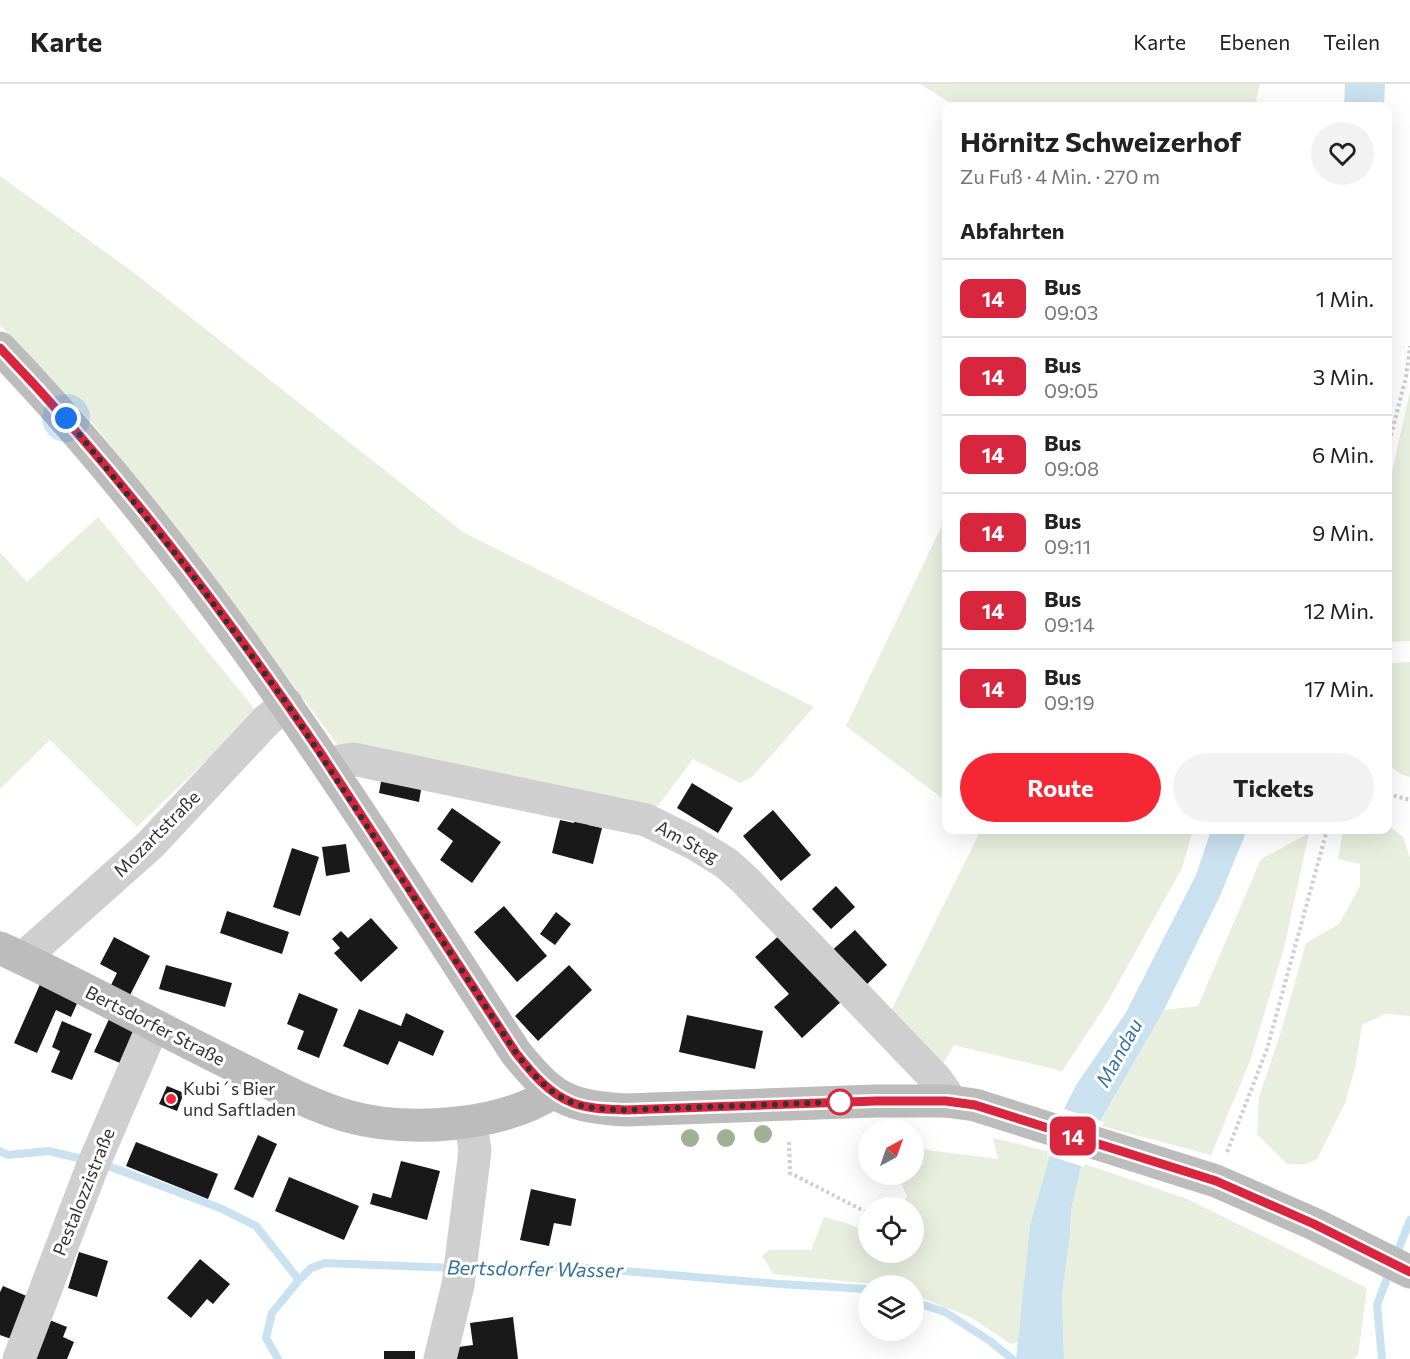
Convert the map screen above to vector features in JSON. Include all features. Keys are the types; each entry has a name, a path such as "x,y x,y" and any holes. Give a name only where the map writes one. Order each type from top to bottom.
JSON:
{"main road":[{"path":"0,348 58,410 190,572 287,704 516,1053 534,1075 554,1092 572,1103 592,1108 625,1110 865,1102 946,1101 975,1105 1205,1178 1314,1224 1397,1265"},
{"name":"Bertsdorfer Straße","path":"11,953 313,1104 347,1116 381,1122 424,1125 471,1122 538,1103 554,1092"}],"street":[{"name":"Mozartstraße","path":"11,953 150,845 267,720 287,704"},
{"name":"Am Steg","path":"330,768 340,761 353,759 634,817 646,820 695,844 726,863 745,879 935,1078 946,1093 946,1101"},
{"name":"Pestalozzistraße","path":"19,1359 91,1170 153,1026"},
{"path":"440,1359 460,1270 475,1151 471,1122"}],"path":[{"path":"1392,431 1406,376 1410,346"},
{"path":"1392,795 1410,800"},
{"path":"1205,1178 1267,1049 1325,834"},
{"path":"789,1142 790,1173 858,1208"}],"green space":[{"path":"920,84 1260,84 1256,100 1258,102 949,102"},
{"path":"0,176 133,272 463,532 814,707 752,777 740,783 693,759 651,815 343,752 208,570 95,426 0,325"},
{"path":"1410,391 1410,641 1392,642 1392,472"},
{"path":"98,517 257,712 137,827 50,740 0,789 0,552 27,582"},
{"path":"942,525 942,798 846,726"},
{"path":"1410,662 1410,777 1392,768 1392,663"},
{"path":"1392,828 1403,837 1410,858 1410,1016 1385,1014 1362,1025 1355,1068 1345,1103 1317,1159 1306,1164 1287,1164 1257,1134 1259,1097 1279,1038 1306,943 1339,924 1360,886 1360,864 1338,859 1342,834 1392,834"},
{"path":"979,834 1192,834 1182,868 1107,1003 1062,1071 954,1045 938,1072 887,1019"},
{"path":"1309,834 1284,948 1250,1061 1211,1155 1098,1125 1164,1010 1198,1006 1261,859"},
{"path":"993,1138 1051,1152 1030,1225 1018,1342 1011,1344 970,1317 924,1299 924,1275 858,1275 858,1283 773,1274 762,1256 769,1250 811,1250 824,1217 858,1228 858,1263 924,1263 924,1197 907,1197 902,1185 924,1185 924,1149 998,1159"},
{"path":"1082,1163 1187,1199 1367,1288 1358,1356 1353,1359 1064,1359 1062,1295 1071,1210"}],"water":[{"path":"1345,84 1385,84 1384,102 1344,102"},
{"name":"Mandau","path":"1210,834 1245,834 1220,896 1164,1010 1098,1125 1082,1163 1071,1210 1062,1295 1064,1359 1016,1359 1030,1225 1062,1113 1076,1085 1125,1014 1196,875"}],"pier":[{"path":"1061,1108 1104,1122 1084,1167 1047,1155"}],"building":[{"path":"382,776 422,784 419,802 379,793"},
{"path":"692,783 733,808 718,833 677,808"},
{"path":"452,808 501,842 472,883 440,860 453,841 437,829"},
{"path":"773,810 811,855 781,881 743,836"},
{"path":"576,813 590,817 588,825 602,828 593,864 552,853 560,820 574,823"},
{"path":"346,844 350,872 326,876 322,847"},
{"path":"292,848 319,857 300,916 273,907"},
{"path":"836,886 855,907 831,929 812,909"},
{"path":"504,906 547,956 517,982 474,932"},
{"path":"227,911 289,932 282,954 220,933"},
{"path":"556,912 571,924 555,945 540,934"},
{"path":"371,918 398,948 361,982 334,953 340,948 332,939 341,931 348,938"},
{"path":"855,930 887,965 862,989 829,953"},
{"path":"782,933 843,1000 802,1038 774,1007 789,994 755,957"},
{"path":"114,937 150,956 127,1001 108,991 117,973 100,964"},
{"path":"166,965 232,983 225,1007 159,989"},
{"path":"569,965 592,990 538,1041 515,1016"},
{"path":"41,982 79,999 71,1017 56,1010 37,1053 14,1043"},
{"path":"299,993 338,1009 319,1058 297,1049 304,1031 287,1024"},
{"path":"359,1009 401,1026 406,1013 444,1031 433,1056 399,1041 388,1065 343,1046"},
{"path":"687,1015 763,1031 755,1069 679,1052"},
{"path":"109,1019 135,1030 120,1063 94,1052"},
{"path":"62,1021 92,1034 72,1080 51,1072 60,1051 52,1047"},
{"path":"167,1086 184,1093 177,1111 159,1104"},
{"path":"258,1135 277,1144 253,1198 234,1189"},
{"path":"136,1142 218,1174 208,1199 126,1166"},
{"path":"401,1161 440,1171 427,1220 370,1204 373,1193 391,1198"},
{"path":"289,1177 359,1206 344,1240 275,1211"},
{"path":"531,1189 576,1199 571,1226 554,1223 549,1246 520,1240"},
{"path":"79,1252 108,1261 97,1297 68,1288"},
{"path":"200,1259 230,1284 213,1304 207,1299 191,1318 167,1298"},
{"path":"3,1286 29,1297 11,1339 0,1335 0,1292"},
{"path":"513,1317 518,1359 452,1359 451,1348 473,1345 470,1323"},
{"path":"47,1319 67,1327 63,1337 74,1342 67,1359 32,1359"},
{"path":"384,1351 415,1351 415,1359 384,1359"}],"waterway":[{"path":"0,1151 8,1155 49,1151 82,1159"},
{"path":"103,1164 220,1208 256,1226 299,1280"},
{"path":"1395,1258 1410,1220"},
{"name":"Bertsdorfer Wasser","path":"278,1359 266,1338 272,1313 311,1268 325,1263 455,1268"},
{"name":"Bertsdorfer Wasser","path":"467,1268 525,1271 564,1266 858,1288"},
{"path":"1382,1359 1377,1305 1390,1270"},
{"name":"Bertsdorfer Wasser","path":"924,1305 945,1312 990,1341 1012,1359"}],"bus line":[{"name":"14","path":"0,348 81,436 190,572 320,752 516,1053 534,1075 554,1092 572,1103 592,1108 625,1110 876,1101 946,1101 975,1105 1216,1181 1314,1224 1410,1272"}],"place":[{"name":"Kubi´s Bier und Saftladen","path":"171,1099"}],"route":[{"path":"66,418 190,572 287,704 516,1053 534,1075 554,1092 572,1103 592,1108 625,1110 840,1102"}]}
